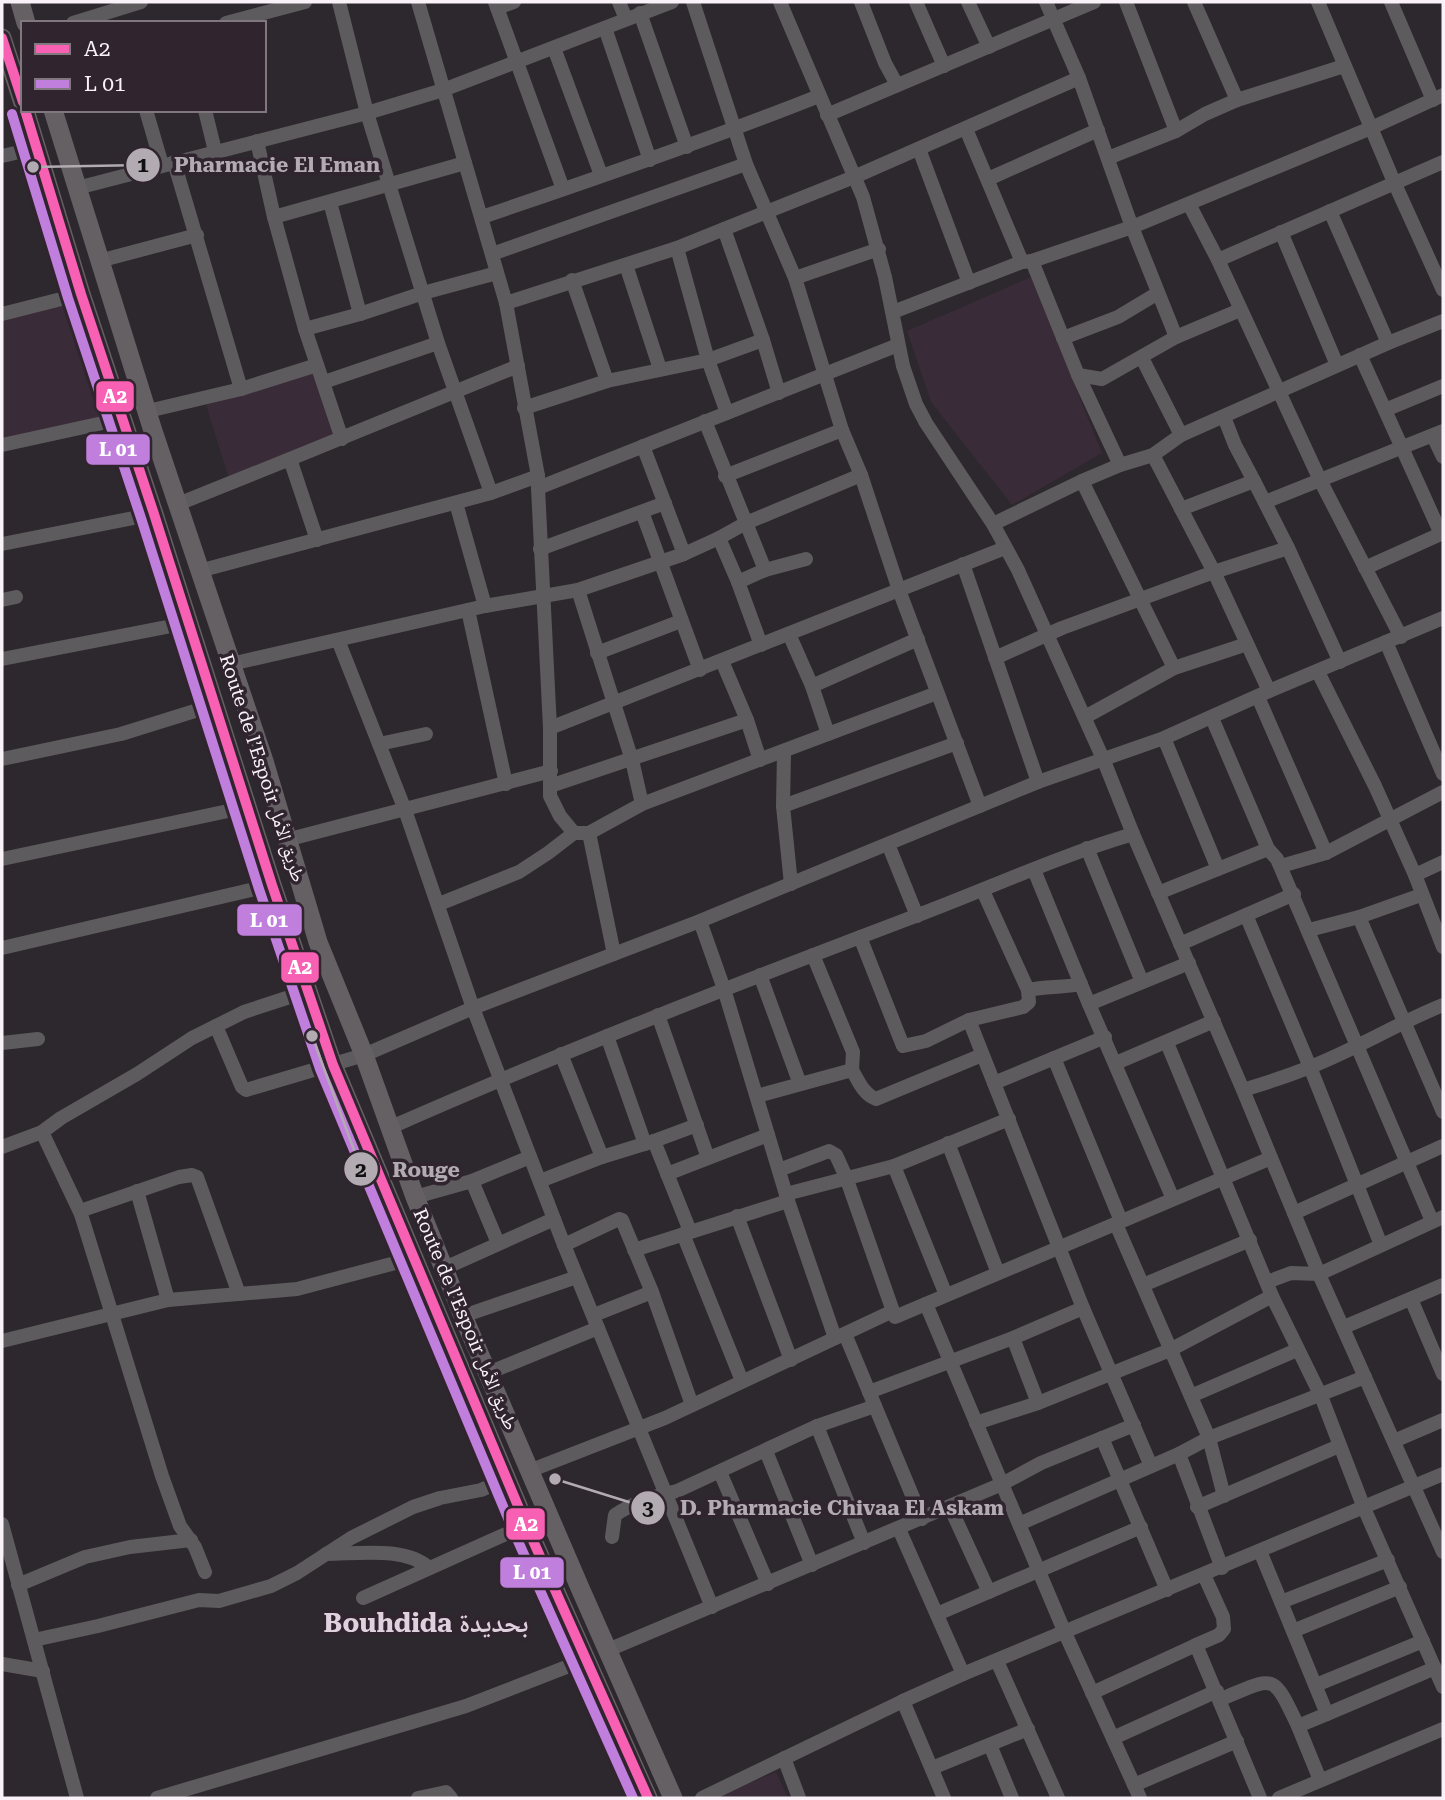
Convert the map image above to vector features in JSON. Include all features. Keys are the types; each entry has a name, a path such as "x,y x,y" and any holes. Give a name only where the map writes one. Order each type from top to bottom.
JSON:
{"highway":[{"path":"20,2 25,21"},
{"path":"2,38 21,97"},
{"name":"Route de l’Espoir طريق الأمل","path":"26,112 121,419 333,1065 526,1525 648,1798"},
{"name":"Route de l’Espoir طريق الأمل","path":"54,112 199,571 264,761 318,942 463,1316 673,1798"}],"street":[{"path":"88,21 119,17 141,2"},
{"path":"234,21 305,2"},
{"path":"339,2 368,113 438,343 491,493"},
{"path":"418,2 506,303 518,366 538,482 550,729 550,796 560,816 574,832"},
{"path":"514,2 496,5 563,189"},
{"path":"619,2 626,19"},
{"path":"78,188 368,113 443,90 672,2"},
{"path":"693,2 734,130 795,278 842,430 861,475 899,590 980,806"},
{"path":"780,2 863,197 879,249 898,345 912,395 926,424 993,524 1018,570 1104,761 1319,1274 1443,1552"},
{"path":"861,2 897,85"},
{"path":"916,2 944,66"},
{"path":"968,2 989,47"},
{"path":"1046,2 1079,78 1132,227 1176,337"},
{"path":"827,115 1094,2"},
{"path":"1126,2 1176,131"},
{"path":"1318,2 1443,290"},
{"path":"893,312 1027,261 1132,227 1371,128 1438,97 1391,2"},
{"path":"1196,3 1237,100"},
{"path":"640,13 688,146"},
{"path":"605,28 650,160"},
{"path":"554,48 601,175"},
{"path":"1108,158 1176,131 1237,100 1344,66"},
{"path":"506,303 677,248 854,177 1079,78"},
{"path":"482,217 734,130 819,96"},
{"path":"147,112 197,235 241,389"},
{"path":"205,112 215,151"},
{"path":"966,129 1120,465"},
{"path":"988,179 1097,130"},
{"path":"257,141 274,217 305,329 342,439"},
{"path":"2,156 37,148"},
{"path":"919,149 969,283"},
{"path":"1218,260 1443,162"},
{"path":"274,217 465,163"},
{"path":"492,254 747,164"},
{"path":"330,202 360,314"},
{"path":"1189,204 1218,260 1320,480 1401,637"},
{"path":"1330,211 1388,343"},
{"path":"724,229 779,393"},
{"path":"1281,232 1337,365"},
{"path":"99,261 197,235"},
{"path":"677,248 708,360 727,413"},
{"path":"795,278 879,249"},
{"path":"626,265 660,369"},
{"path":"305,329 497,273"},
{"path":"572,280 607,381"},
{"path":"1063,338 1118,317 1158,293"},
{"path":"2,314 81,294"},
{"path":"1078,375 1102,379 1176,337 1240,310"},
{"path":"993,524 1082,481 1153,455 1181,435 1443,321"},
{"path":"524,408 607,381 708,360 763,340"},
{"path":"324,383 438,343"},
{"path":"199,571 538,482 643,446 898,345"},
{"path":"1360,355 1442,534 1365,568"},
{"path":"1142,358 1181,435"},
{"path":"148,411 241,389 317,365"},
{"path":"178,504 518,366"},
{"path":"1385,411 1443,386"},
{"path":"1224,417 1340,662"},
{"path":"2,445 121,419"},
{"path":"705,421 765,570"},
{"path":"725,476 842,430"},
{"path":"1265,502 1438,433 1443,457"},
{"path":"643,446 684,554"},
{"path":"1153,455 1214,572 1247,644 1263,694 1326,853"},
{"path":"290,459 317,540"},
{"path":"231,664 485,606 578,590 684,554 746,523 861,475"},
{"path":"1082,481 1174,668"},
{"path":"1181,509 1254,481"},
{"path":"456,503 485,606"},
{"path":"540,549 665,503"},
{"path":"642,513 700,670"},
{"path":"2,544 154,514"},
{"path":"719,538 761,645"},
{"path":"550,729 1005,548"},
{"path":"995,658 1062,628 1288,548"},
{"path":"738,582 765,570 806,559"},
{"path":"963,565 1038,782"},
{"path":"578,590 632,760 642,804"},
{"path":"468,610 506,784"},
{"path":"216,1026 242,1087 246,1090 364,1055 473,1008 791,884 1038,782 1164,738 1443,618"},
{"path":"597,653 681,621"},
{"path":"2,659 187,623"},
{"path":"789,634 812,686 828,734"},
{"path":"812,686 918,639"},
{"path":"338,640 405,810 473,1008 564,1245 712,1607"},
{"path":"1386,642 1443,774"},
{"path":"1085,717 1174,668 1247,644"},
{"path":"722,661 747,720 760,760"},
{"path":"1318,671 1415,875 1443,947"},
{"path":"439,904 519,872 574,832 589,833 642,804 784,753 937,693"},
{"path":"2,759 121,734 214,705"},
{"path":"976,1423 1038,1403 1170,1350 1291,1273 1319,1274 1438,1219 1409,1163 1294,894 1281,866 1268,849 1212,718"},
{"path":"550,786 747,720"},
{"path":"379,744 426,734"},
{"path":"1164,738 1218,869"},
{"path":"783,806 957,743"},
{"path":"784,753 783,806 791,884"},
{"path":"286,840 551,771"},
{"path":"1281,866 1326,853 1443,792"},
{"path":"2,859 247,807"},
{"path":"589,833 614,954"},
{"path":"389,1128 500,1079 658,1015 983,891 1087,848 1133,834"},
{"path":"888,844 917,916"},
{"path":"1087,848 1142,982"},
{"path":"1158,893 1268,849"},
{"path":"1415,875 1443,862"},
{"path":"1034,870 1173,1199"},
{"path":"2,948 272,885"},
{"path":"860,937 903,1045 926,1041 969,1020 1023,1007 1029,1002 1028,990 983,891"},
{"path":"1180,944 1294,894"},
{"path":"1309,930 1359,917 1421,895"},
{"path":"1246,915 1381,1245"},
{"path":"1359,917 1443,1112"},
{"path":"700,920 724,989 787,1198 840,1336 869,1392 922,1519"},
{"path":"813,955 853,1052 852,1070 870,1097 876,1099 982,1055"},
{"path":"1090,1004 1189,963"},
{"path":"760,975 800,1084"},
{"path":"1028,990 1082,984"},
{"path":"2,1147 42,1132 192,1038 244,1012 309,991"},
{"path":"1243,1090 1310,1067 1405,1020 1443,1005"},
{"path":"658,1015 708,1158"},
{"path":"969,1020 1083,1308 1151,1466"},
{"path":"1116,1063 1214,1021"},
{"path":"607,1036 650,1142 667,1174 742,1381"},
{"path":"994,1083 1105,1037"},
{"path":"2,1043 38,1039"},
{"path":"1167,1043 1225,1177 1269,1289 1321,1396 1364,1508 1443,1687"},
{"path":"561,1054 602,1157"},
{"path":"1054,1058 1143,1285 1209,1438 1224,1496"},
{"path":"757,1096 852,1070"},
{"path":"634,1250 846,1177 894,1166 1009,1119"},
{"path":"540,1181 697,1125"},
{"path":"42,1132 80,1212 162,1476 180,1525 191,1540 205,1572"},
{"path":"667,1174 768,1135"},
{"path":"948,1143 999,1273"},
{"path":"1294,1213 1443,1146"},
{"path":"779,1170 832,1151 836,1155 895,1317 1271,1158"},
{"path":"415,1197 472,1181 530,1157"},
{"path":"894,1166 946,1295"},
{"path":"80,1212 184,1176 197,1177 239,1294"},
{"path":"472,1181 498,1243"},
{"path":"137,1191 168,1300"},
{"path":"737,1216 791,1360"},
{"path":"445,1268 554,1219"},
{"path":"564,1245 618,1219 624,1222 692,1405"},
{"path":"1143,1285 1250,1240"},
{"path":"2,1341 168,1300 297,1289 414,1258"},
{"path":"463,1316 578,1277"},
{"path":"1344,1327 1443,1285"},
{"path":"488,1373 652,1292"},
{"path":"1411,1299 1443,1374"},
{"path":"926,1304 1065,1633 1137,1792 1237,1741"},
{"path":"869,1392 1013,1338 1083,1308"},
{"path":"529,1471 638,1429 893,1311"},
{"path":"1013,1338 1038,1403"},
{"path":"1191,1396 1297,1350"},
{"path":"1019,1524 1209,1438 1365,1377"},
{"path":"612,1537 615,1515 627,1507 666,1492 677,1491 817,1426 875,1406"},
{"path":"1394,1441 1443,1420"},
{"path":"608,1650 899,1529 1003,1484 1041,1463 1134,1425"},
{"path":"817,1426 864,1543"},
{"path":"1102,1438 1167,1590"},
{"path":"1197,1507 1339,1446"},
{"path":"766,1451 812,1565"},
{"path":"1178,1454 1222,1567"},
{"path":"720,1472 768,1584"},
{"path":"702,1798 963,1674 1443,1474"},
{"path":"34,1640 199,1600 219,1601 271,1586 297,1573 351,1538 413,1507 440,1498 481,1490 507,1479"},
{"path":"950,1507 989,1592"},
{"path":"2,1524 77,1798"},
{"path":"363,1598 526,1525"},
{"path":"937,1614 1141,1527"},
{"path":"899,1529 963,1674"},
{"path":"18,1586 85,1557 156,1543 191,1540"},
{"path":"1260,1551 1328,1714"},
{"path":"325,1554 406,1554 421,1560 429,1568"},
{"path":"1281,1602 1388,1560"},
{"path":"1092,1693 1219,1636 1224,1629 1223,1618 1204,1575"},
{"path":"1293,1631 1400,1587"},
{"path":"1316,1685 1423,1641"},
{"path":"1196,1645 1260,1798"},
{"path":"157,1798 181,1795 466,1706 587,1659"},
{"path":"997,1661 1058,1798"},
{"path":"2,1664 43,1671"},
{"path":"1298,1726 1435,1668"},
{"path":"1113,1738 1219,1695 1262,1682 1270,1683 1281,1689 1320,1780"},
{"path":"903,1701 932,1768 939,1797"},
{"path":"932,1768 1028,1729"},
{"path":"1279,1798 1301,1794 1320,1780 1443,1729"},
{"path":"990,1745 1012,1798"},
{"path":"784,1758 799,1798"},
{"path":"418,1798 446,1792 451,1798"}],"shaded area":[{"path":"1031,277 1102,453 1012,505 931,402 907,331"},
{"path":"89,297 123,415 2,439 2,319"},
{"path":"314,372 336,437 228,476 206,405"},
{"path":"776,1772 788,1798 714,1798"}],"transit line":[{"name":"A2","path":"2,38 21,96"},
{"name":"A2","path":"26,112 81,294 333,1065 526,1525 648,1798"},
{"path":"12,114 68,298 320,1069 513,1530 633,1798"}],"place":[{"name":"Pharmacie El Eman","path":"33,167"},
{"name":"Rouge","path":"312,1036"},
{"name":"D. Pharmacie Chivaa El Askam","path":"555,1479"}],"district":[{"name":"Bouhdida بحديدة","path":"426,1623"}]}
